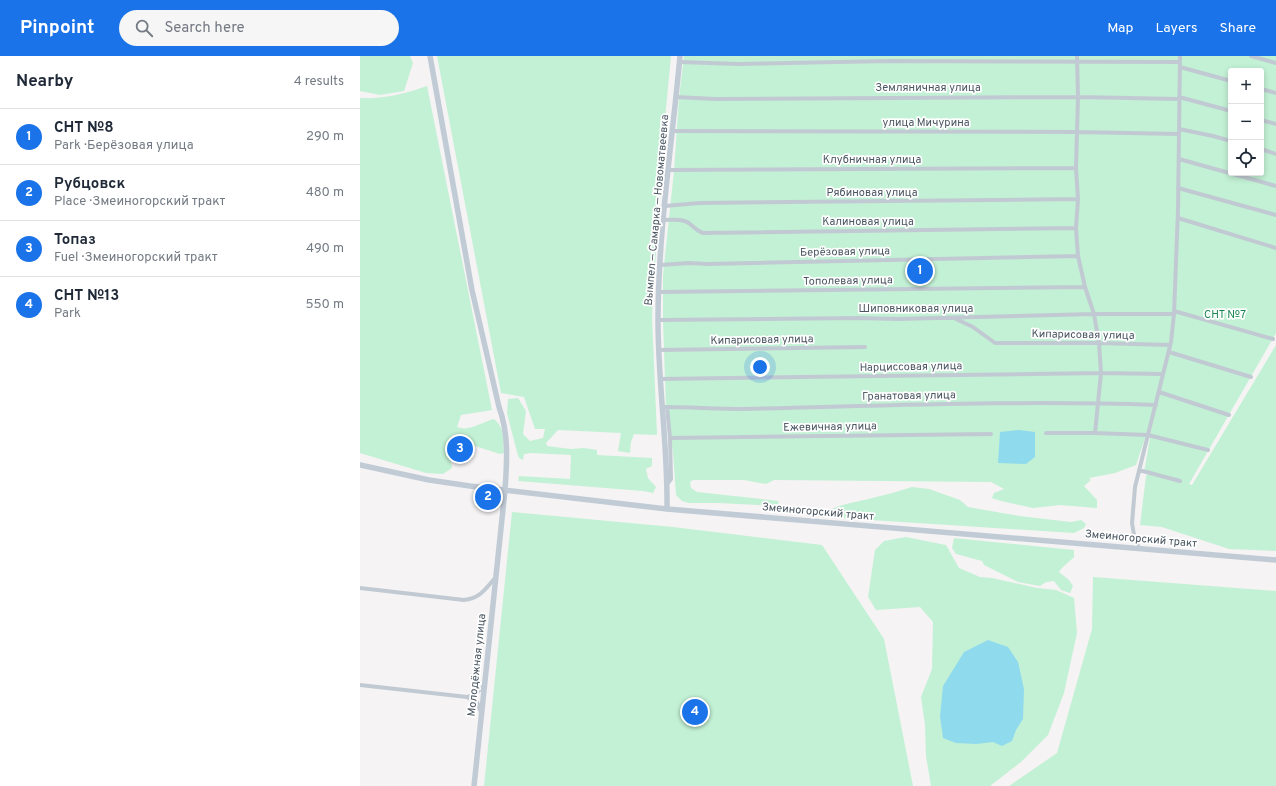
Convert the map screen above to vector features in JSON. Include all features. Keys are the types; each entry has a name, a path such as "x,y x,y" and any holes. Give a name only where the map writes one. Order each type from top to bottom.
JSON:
{"main road":[{"name":"Молодёжная улица","path":"430,56 472,290 508,449 474,786"},
{"name":"Вымпел — Самарка — Новоматвеевка","path":"668,509 664,407 660,379 658,320 660,265 668,170 680,59"},
{"name":"Змеиногорский тракт","path":"360,465 429,480 668,509 1276,560"}],"street":[{"path":"1077,56 1078,96 1076,168 1078,200 1076,228 1078,256 1084,287 1094,314 1099,343 1100,373 1095,433"},
{"path":"1139,549 1132,523 1135,487 1170,345 1174,312 1178,218 1180,56"},
{"path":"1251,56 1276,63"},
{"path":"680,59 739,64 889,61 1180,65 1228,80"},
{"path":"1264,90 1276,93"},
{"name":"Земляничная улица","path":"676,97 715,99 1078,96 1179,98 1228,110"},
{"path":"1264,121 1276,124"},
{"name":"улица Мичурина","path":"673,131 1179,132 1213,136 1228,140"},
{"path":"1264,150 1276,154"},
{"path":"1179,159 1276,186"},
{"name":"Клубничная улица","path":"668,170 1076,168"},
{"path":"1178,188 1276,215"},
{"name":"Рябиновая улица","path":"665,206 699,203 1078,200"},
{"path":"1178,218 1276,248"},
{"name":"Калиновая улица","path":"664,220 678,219 689,223 696,231 703,234 1076,228"},
{"name":"Берёзовая улица","path":"660,265 689,263 708,264 1078,256"},
{"name":"Тополевая улица","path":"659,292 1084,287"},
{"name":"Шиповниковая улица","path":"658,320 897,319 1174,312 1273,339"},
{"name":"Кипарисовая улица","path":"955,318 973,327 995,343 1170,345"},
{"name":"Кипарисовая улица","path":"659,350 865,347"},
{"path":"1168,352 1251,377"},
{"name":"Нарциссовая улица","path":"660,379 1100,373 1163,374"},
{"path":"1159,392 1229,415"},
{"name":"Гранатовая улица","path":"664,407 743,409 835,406 1098,403 1156,405"},
{"path":"664,407 670,438 672,479 668,483"},
{"path":"1046,433 1148,435 1208,450"},
{"name":"Ежевичная улица","path":"670,438 991,434"},
{"path":"1139,470 1180,481"},
{"path":"360,588 464,600 479,596 496,576"},
{"path":"360,686 467,697 477,702 482,714"},
{"path":"467,697 475,694 484,686"}],"green space":[{"path":"360,56 410,56 413,63 404,91 380,95 360,91"},
{"path":"437,56 671,56 663,139 652,316 657,435 634,434 631,442 630,453 618,451 621,433 558,430 546,443 547,446 597,450 597,455 652,458 652,466 646,469 648,478 656,487 653,493 518,481 519,476 570,479 571,455 531,453 524,454 523,460 519,458 507,413 508,399 518,398 526,411 523,434 530,441 543,438 545,429 535,429 524,397 501,393"},
{"name":"СНТ №7","path":"684,56 1276,56 1276,333 1189,484 1192,485 1276,345 1276,551 1229,549 1162,527 1140,525 1146,476 1148,474 1144,473 1155,408 1136,465 1115,473 1089,478 1091,480 1084,486 1097,500 1097,508 1060,505 1033,508 1001,501 992,498 994,493 1004,489 991,482 774,480 766,484 744,480 693,480 690,482 691,488 697,492 779,501 777,506 689,503 682,501 676,495 673,452 666,408 663,321 663,275 674,171 679,98"},
{"path":"427,86 492,410 461,415 457,427 471,427 494,419 498,422 502,430 504,453 500,454 453,439 449,448 452,468 443,474 426,473 360,453 360,98 378,98"},
{"path":"912,487 929,489 960,500 968,507 1019,516 1071,522 1081,520 1086,524 1084,528 1074,533 840,518 830,510 845,504 882,496"},
{"path":"512,512 673,527 822,545 884,639 913,786 484,786"},
{"path":"906,537 946,545 959,568 980,577 992,578 1037,588 1056,590 1074,598 1077,633 1064,693 1048,735 1021,762 990,786 931,786 926,756 925,725 921,697 932,669 933,622 920,607 876,610 868,597 875,550 884,541"},
{"path":"954,538 1074,550 1074,557 1059,572 1069,580 1073,586 1070,593 1061,590 1054,581 1046,582 1040,586 1018,582 984,565 982,561 956,554 952,548"},
{"path":"1093,577 1276,591 1276,786 1009,786 1057,753 1092,629"}],"water":[{"path":"1019,430 1035,432 1035,457 1026,464 998,463 1000,432"},
{"path":"988,640 1008,647 1018,662 1024,689 1023,719 1016,730 1012,741 1002,746 993,742 976,744 956,743 943,738 940,716 943,686 964,652"}],"place":[{"name":"СНТ №8","path":"920,271"},
{"name":"Топаз","path":"460,449"},
{"name":"Рубцовск","path":"488,497"},
{"name":"СНТ №13","path":"695,712"}]}
